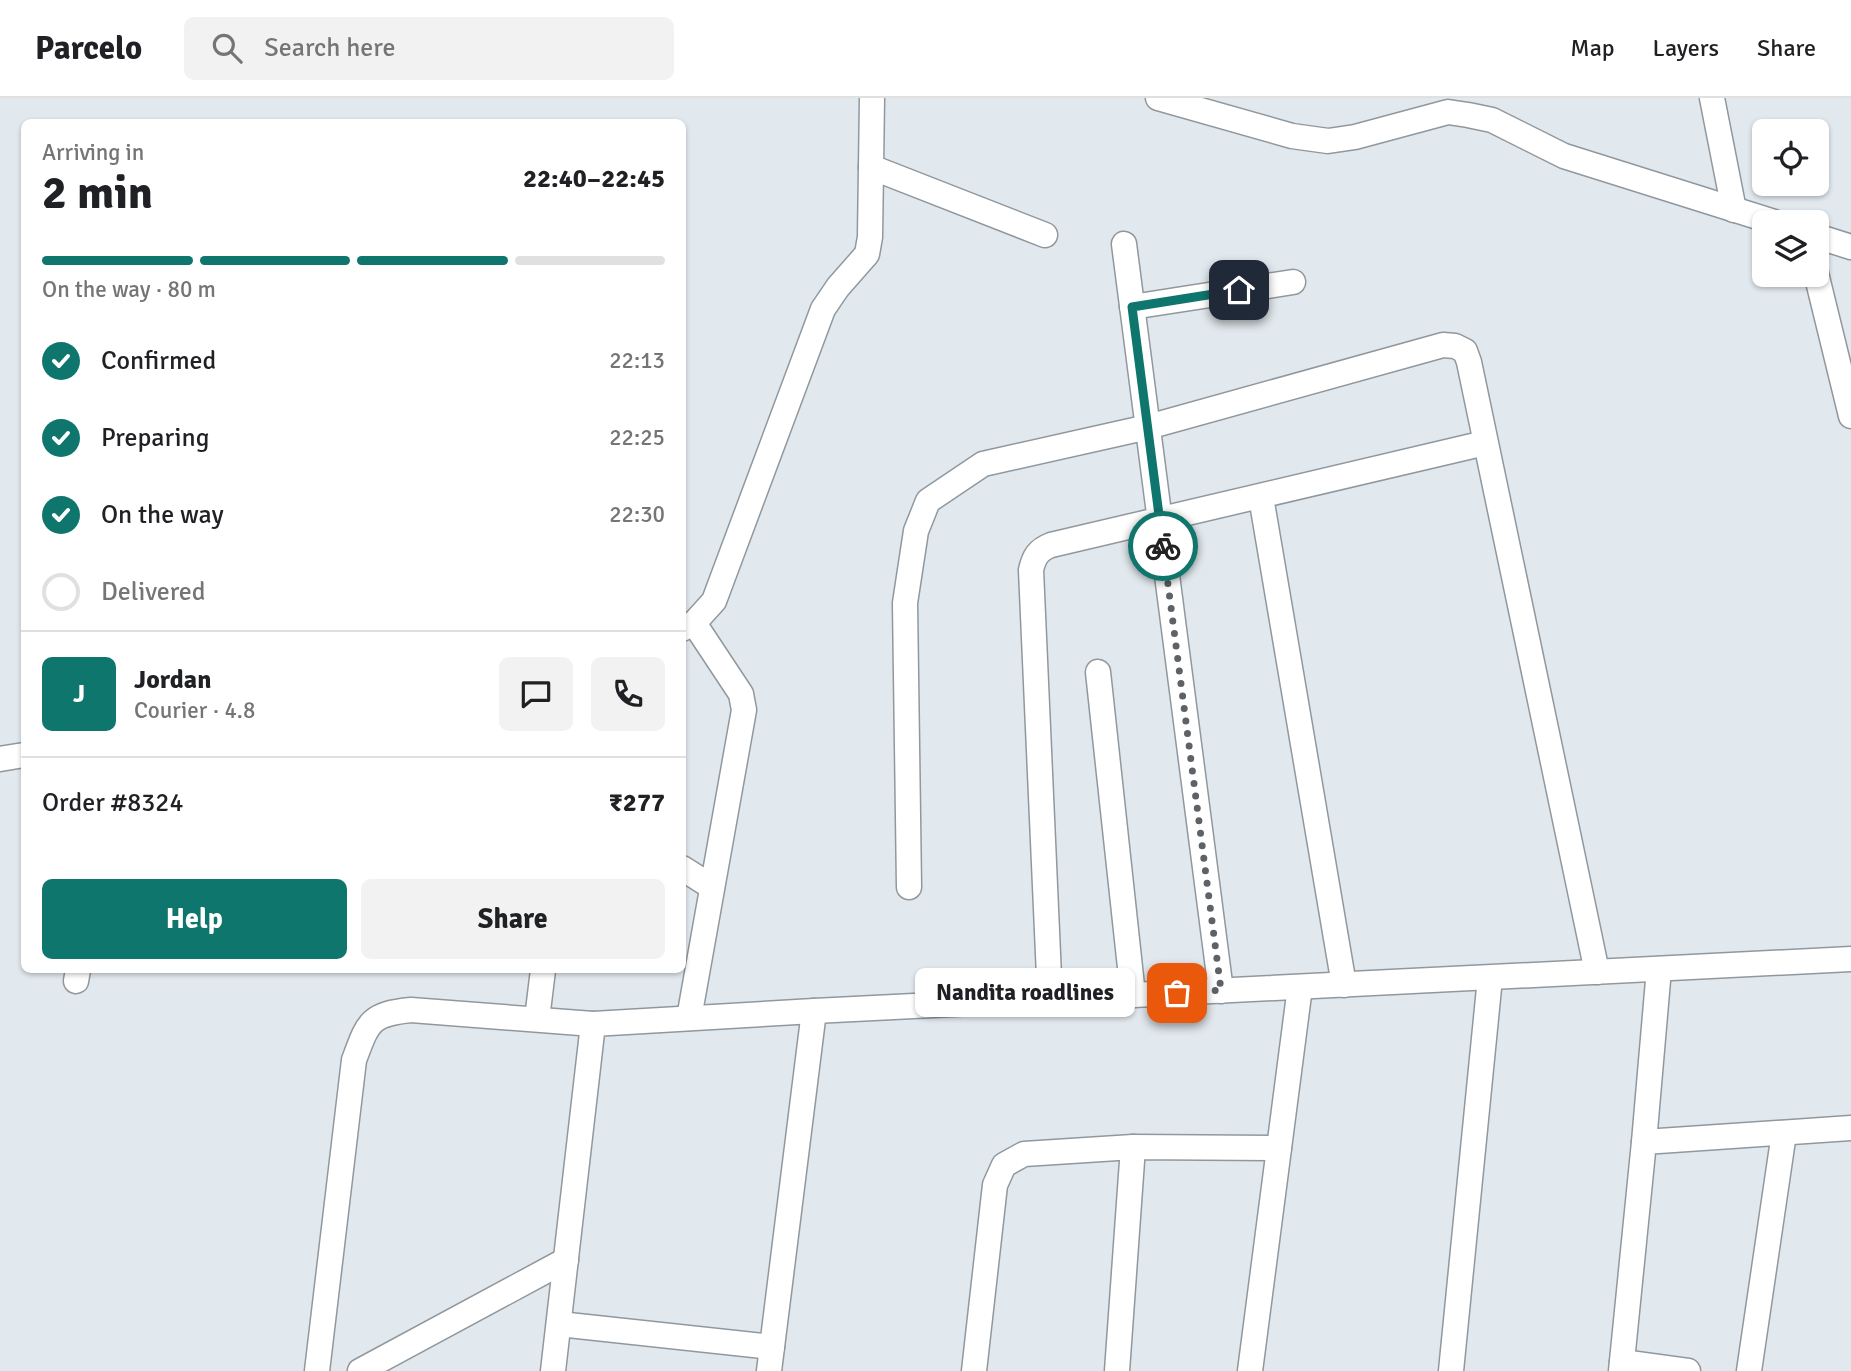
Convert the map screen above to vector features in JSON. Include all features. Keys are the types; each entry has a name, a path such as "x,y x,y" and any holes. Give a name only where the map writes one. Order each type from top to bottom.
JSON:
{"street":[{"path":"689,1018 744,710 740,694 688,626 714,601 823,309 867,254 870,237 872,98"},
{"path":"1158,98 1292,136 1328,141 1355,137 1448,112 1468,115 1492,120 1564,156 1752,215"},
{"path":"1712,98 1734,210"},
{"path":"872,167 1045,235"},
{"path":"1829,240 1851,247"},
{"path":"1124,244 1221,990"},
{"path":"1132,307 1293,282"},
{"path":"1819,287 1851,416"},
{"path":"909,887 905,603 916,531 928,501 984,464 1148,427 1443,345 1455,346 1465,351 1469,362 1597,972"},
{"path":"1051,999 1031,570 1034,558 1042,549 1051,545 1485,443"},
{"path":"1261,497 1343,985"},
{"path":"1098,672 1133,995"},
{"path":"0,759 21,756"},
{"path":"686,871 712,887"},
{"path":"317,1371 354,1060 366,1027 387,1012 411,1010 593,1024 1851,960"},
{"path":"1659,969 1622,1367 1688,1371"},
{"path":"537,1019 543,973"},
{"path":"1451,1371 1490,978"},
{"path":"1250,1371 1300,987"},
{"path":"559,1324 771,1359 814,1011"},
{"path":"554,1371 593,1024"},
{"path":"1644,1142 1851,1128"},
{"path":"1749,1371 1784,1133"},
{"path":"974,1371 995,1185 1004,1165 1024,1154 1133,1147 1279,1148"},
{"path":"1117,1371 1133,1147"},
{"path":"360,1371 566,1260"}],"way so far":[{"path":"1163,546 1221,990 1177,993"}],"place":[{"name":"Nandita roadlines","path":"1177,993"}],"route":[{"path":"1163,546 1132,307 1239,290"}]}
